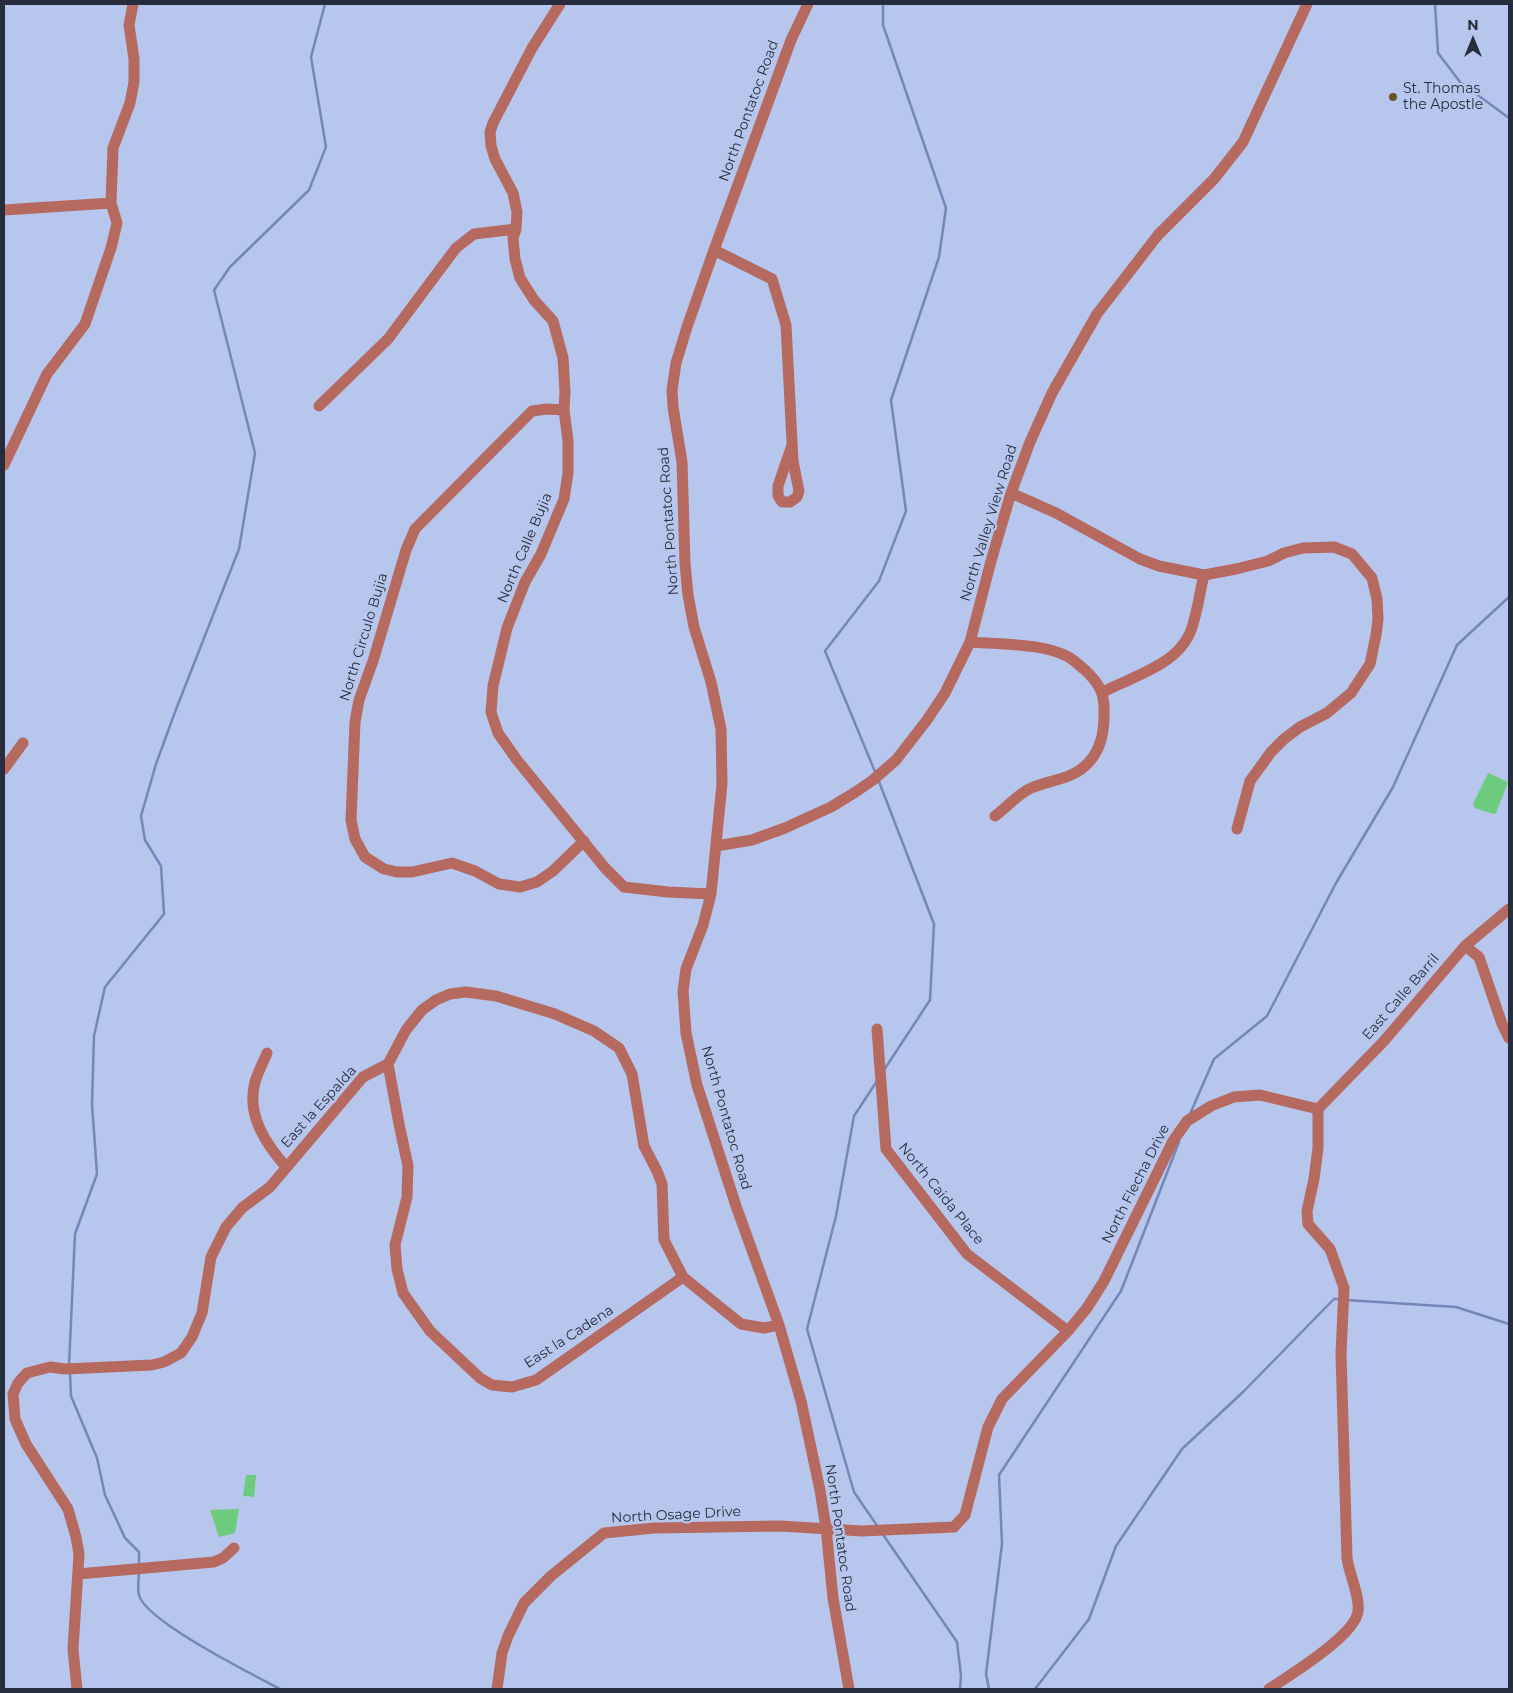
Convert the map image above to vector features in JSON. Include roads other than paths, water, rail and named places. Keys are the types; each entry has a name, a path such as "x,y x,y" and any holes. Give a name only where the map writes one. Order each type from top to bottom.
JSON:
{"street":[{"path":"4,465 47,374 85,324 111,248 117,222 111,203 113,148 130,103 134,82 134,59 129,25 133,4"},
{"name":"North Calle Bujia","path":"560,4 532,48 490,132 491,146 495,159 513,193 517,212 516,229 513,238 515,259 520,278 534,300 553,321 564,358 564,410 568,441 568,473 564,499 541,554 525,582 507,628 492,686 491,712 498,733 517,760 605,868 624,887 710,894"},
{"name":"North Pontatoc Road","path":"808,4 792,40 714,250 687,327 676,364 672,390 682,462 685,564 688,595 694,627 712,684 721,729 722,784 710,894 703,925 686,969 683,991 686,1033 698,1085 736,1206 779,1325 801,1401 820,1490 833,1598 849,1689"},
{"name":"North Valley View Road","path":"716,846 752,840 785,828 854,794 896,760 927,720 948,688 970,642 991,560 1011,493 1030,442 1052,393 1097,314 1158,235 1214,179 1243,142 1307,4"},
{"path":"4,210 111,203"},
{"path":"319,406 388,339 456,248 474,234 516,229"},
{"path":"714,250 772,279 786,325 792,444"},
{"name":"North Circulo Bujia","path":"564,410 547,409 532,411 415,529 406,550 373,661 359,700 354,731 351,820 355,839 365,857 384,869 397,872 412,872 452,863 475,871 499,884 520,887 537,882 553,871 584,841"},
{"path":"1011,493 1056,513 1140,560 1159,566 1204,575 1268,561 1284,553 1303,548 1334,548 1352,554 1372,578 1377,599 1378,620 1370,664 1350,693 1327,713 1300,727 1284,739 1272,752 1250,781 1237,829"},
{"path":"1103,692 1168,660 1184,645 1193,626 1204,575"},
{"path":"970,642 1023,645 1049,650 1072,659 1090,675 1103,692 1105,730 1090,762 1067,778 1030,789 995,816"},
{"path":"4,769 23,743"},
{"name":"East Calle Barril","path":"1318,1109 1384,1041 1465,946 1509,909"},
{"path":"1465,946 1479,957 1502,1024 1509,1038"},
{"path":"388,1064 406,1030 422,1010 436,1000 450,994 466,992 496,996 555,1014 594,1031 619,1048 632,1074 644,1146 662,1184 664,1240 683,1277 741,1324 764,1328 779,1325"},
{"name":"North Caida Place","path":"877,1029 886,1149 968,1254 1068,1331"},
{"path":"267,1053 254,1084 255,1116 270,1148 286,1167"},
{"name":"East la Espalda","path":"78,1574 79,1554 68,1510 26,1444 15,1419 12,1394 18,1383 27,1373 50,1367 65,1369 152,1366 164,1362 181,1352 197,1329 202,1313 211,1257 226,1227 242,1208 270,1187 362,1077 388,1064"},
{"name":"East la Cadena","path":"388,1064 398,1124 408,1166 407,1197 395,1245 397,1269 403,1293 430,1331 480,1378 492,1385 512,1387 536,1380 683,1277"},
{"name":"North Flecha Drive","path":"826,1528 862,1531 954,1527 965,1515 988,1427 1002,1399 1068,1331 1087,1308 1104,1281 1173,1141 1187,1121 1211,1106 1234,1097 1260,1095 1318,1109"},
{"path":"1269,1689 1302,1668 1329,1646 1354,1623 1358,1612 1357,1598 1348,1567 1346,1545 1341,1354 1344,1288 1330,1249 1308,1224 1307,1211 1318,1148 1318,1109"},
{"name":"North Osage Drive","path":"497,1689 502,1653 524,1603 551,1576 604,1533 662,1528 780,1526 826,1528"},
{"path":"77,1689 73,1650 78,1574 214,1562 223,1558 234,1548"}],"waterway":[{"path":"69,1365 75,1234 97,1174 92,1104 94,1036 105,987 164,914 161,866 145,840 141,816 156,764 175,712 239,549 255,453 214,290 230,267 309,190 326,147 311,57 325,4"},
{"path":"876,774 825,651 879,581 906,511 891,400 939,257 946,208 883,25 883,4"},
{"path":"1435,4 1438,53 1460,82 1509,118"},
{"path":"1190,1114 1214,1059 1267,1016 1336,883 1393,787 1457,645 1509,597"},
{"path":"878,779 934,924 930,1000 884,1070"},
{"path":"877,1081 854,1116 836,1216 807,1329 854,1492 878,1527"},
{"path":"989,1689 986,1674 1002,1544 999,1475 1121,1291 1179,1142"},
{"path":"1035,1689 1089,1619 1116,1546 1182,1449 1243,1392 1334,1299 1341,1299"},
{"path":"1346,1300 1456,1307 1509,1324"},
{"path":"70,1373 71,1396 97,1458 105,1495 125,1538 139,1552 139,1567"},
{"path":"882,1533 957,1642 961,1676 960,1689"},
{"path":"139,1572 139,1595 146,1606 160,1619 202,1646 280,1689"}],"place":[{"name":"St. Thomas the Apostle","path":"1393,97"}]}
